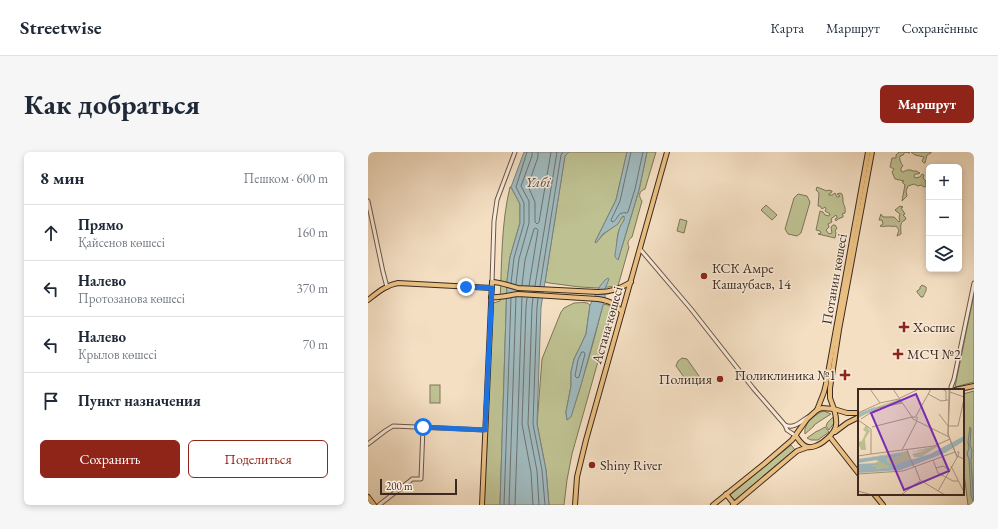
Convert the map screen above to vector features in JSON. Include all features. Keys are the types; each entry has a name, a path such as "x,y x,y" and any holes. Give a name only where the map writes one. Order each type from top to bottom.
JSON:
{"main road":[{"name":"Астана көшесі","path":"575,505 577,477 586,440 667,152"},
{"name":"Потанин көшесі","path":"817,410 826,384 868,152"},
{"name":"Потанин көшесі","path":"834,410 830,398 830,388 839,330 872,152"},
{"path":"482,505 492,282 500,282 510,287 606,292 618,289 631,282"},
{"path":"368,300 391,284 398,283 492,288"},
{"path":"491,297 518,294 598,298 615,304 622,312"},
{"path":"962,389 974,387"},
{"path":"964,391 974,387"},
{"path":"713,505 792,440 796,436 800,427 817,410 825,408 847,413 858,413"},
{"path":"834,410 837,421 834,432"},
{"path":"726,494 734,504 797,451 820,444 834,432 858,418"},
{"path":"796,436 800,442 808,447"},
{"path":"830,437 858,473"},
{"path":"875,495 882,505"},
{"path":"368,498 374,505"}],"street":[{"path":"492,282 494,221 497,200 514,152"},
{"path":"368,201 386,287"},
{"path":"640,249 684,300 787,430 796,436"},
{"path":"951,389 974,283"},
{"path":"784,426 792,426 810,416"},
{"path":"368,444 393,426 485,430"},
{"path":"378,505 412,478 421,479 423,427"}],"green space":[{"path":"569,152 627,152 616,200 595,242 617,224 622,217 625,216 617,237 618,260 639,190 647,152 656,152 645,189 641,191 640,194 642,201 632,237 628,242 629,247 618,286 598,288 545,282 565,155"},
{"path":"899,152 905,152 900,156 900,161 903,166 901,171 916,171 920,173 915,174 915,178 920,177 922,174 924,175 923,178 926,181 926,186 924,187 914,184 908,186 906,191 907,196 902,201 905,185 902,182 904,181 895,179 892,172 894,169 890,167 892,158 896,158 896,155"},
{"path":"911,152 931,153 927,155 924,163 922,161 924,157 915,155"},
{"path":"510,187 520,204 520,223 510,257 507,281 500,505 484,505 493,303 500,301 503,229"},
{"path":"817,187 827,191 832,191 829,195 835,193 838,197 840,196 837,194 842,194 845,213 842,214 843,217 836,221 836,215 831,219 832,222 828,224 829,227 826,230 829,234 832,233 831,227 835,225 837,228 835,231 835,238 818,234 821,233 820,231 816,230 820,211 825,215 829,216 830,214 825,211 825,207 822,209 818,206 819,193 816,190"},
{"path":"798,194 807,196 810,202 801,233 797,236 788,234 785,229 794,198"},
{"path":"766,205 777,215 772,220 761,210"},
{"path":"900,206 903,207 901,208 905,214 903,215 906,218 901,224 901,234 897,236 899,230 896,226 880,226 883,224 882,220 879,220 881,214 884,217 894,217 899,222 900,214 895,210"},
{"path":"680,219 687,221 684,233 677,231"},
{"path":"922,285 926,287 926,290 923,297 921,297 917,291"},
{"path":"974,294 974,382 955,387"},
{"path":"574,303 585,303 590,305 586,334 574,359 571,372 571,386 566,412 567,420 571,416 580,388 603,304 613,308 572,454 564,505 549,505 546,470 537,424 542,359 561,312 564,308"},
{"path":"682,358 687,359 699,376 698,380 692,385 689,384 676,366 678,361"},
{"path":"430,385 440,385 440,403 430,403"},
{"path":"974,391 974,505 968,505 964,474 964,394"},
{"path":"824,411 831,414 814,425 805,434 806,427 810,420 817,414"},
{"path":"833,417 834,423 829,430 826,426"},
{"path":"825,427 829,432 818,440 811,440 807,438 817,431"},
{"path":"791,445 795,450 735,500 730,495"}],"water":[{"name":"Үлбі","path":"524,152 569,152 565,156 541,307 537,424 546,470 549,505 500,505 507,281 510,257 520,223 520,204 511,187"},
{"path":"627,152 647,152 639,190 618,260 615,257 615,254 619,231 624,220 624,216 618,224 603,234 596,243 595,242 616,200"},
{"path":"608,278 609,279 605,289 605,298 581,385 571,417 567,420 566,412 574,359 586,334 590,305 600,286"},
{"path":"970,427 974,505 971,495 969,459 967,454 969,448 968,442"}],"place":[{"name":"КСК Амре Кашаубаев, 14","path":"704,276"},
{"name":"Хоспис","path":"904,327"},
{"name":"МСЧ №2","path":"898,354"},
{"name":"Поликлиника №1","path":"845,375"},
{"name":"Полиция","path":"720,379"},
{"name":"Shiny River","path":"592,465"}],"route":[{"path":"423,427 485,430 492,288 466,287"}]}
